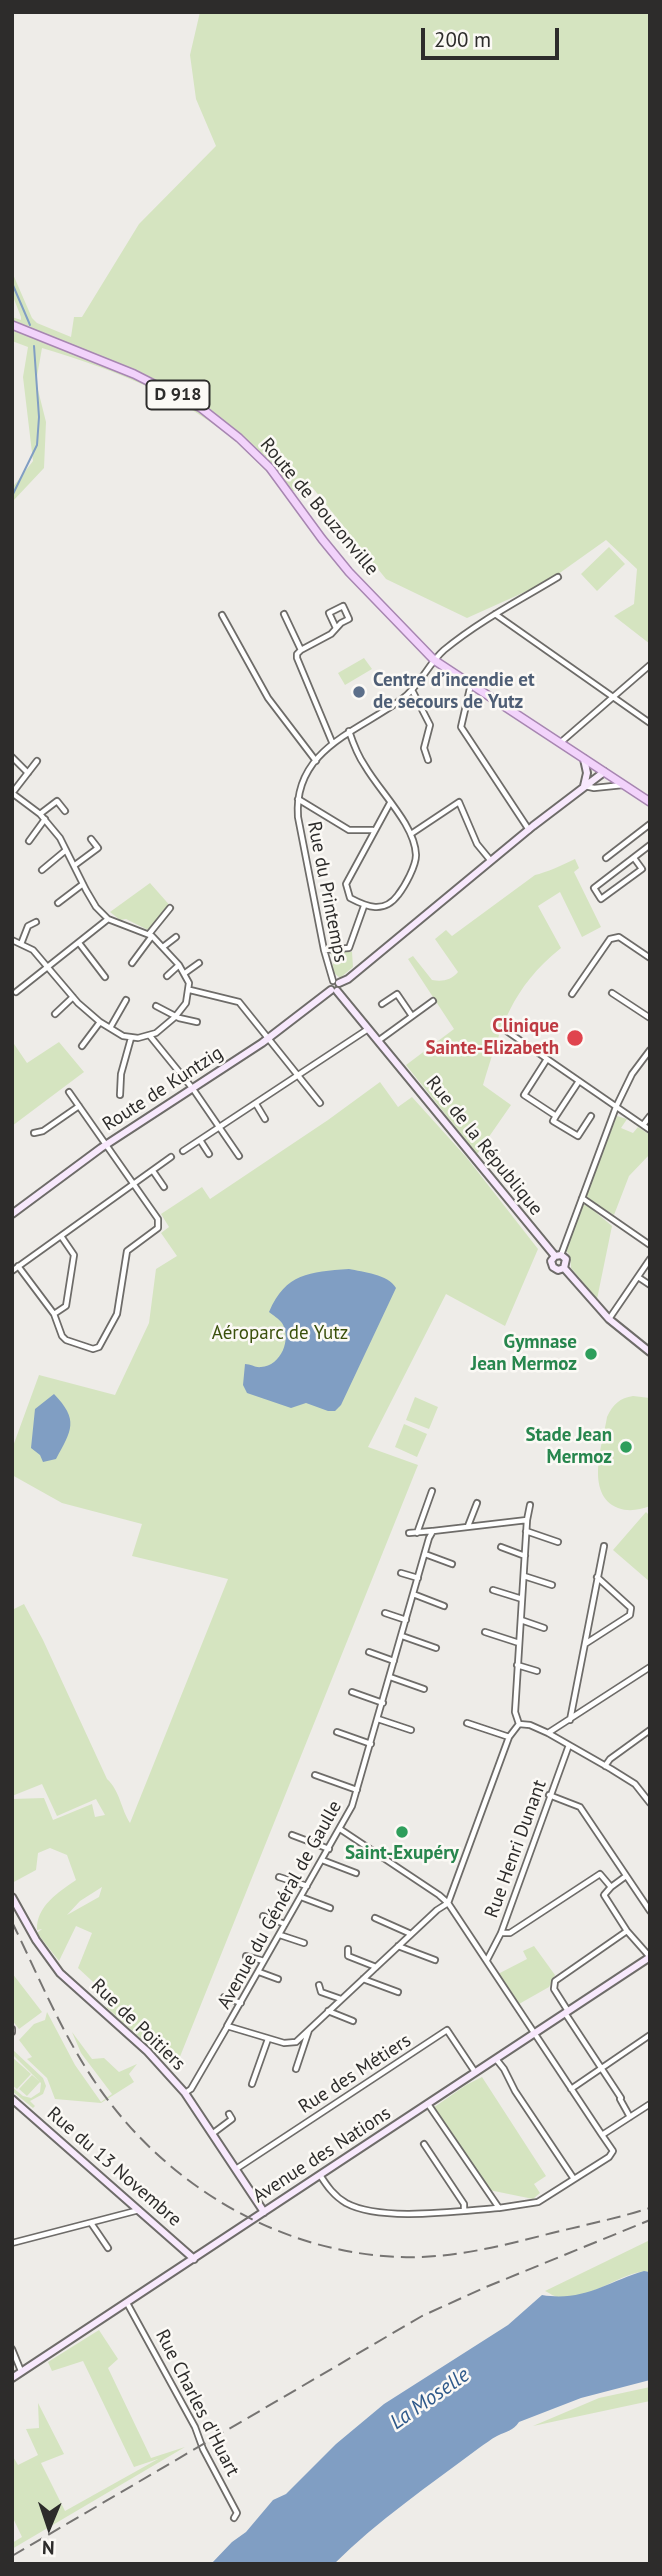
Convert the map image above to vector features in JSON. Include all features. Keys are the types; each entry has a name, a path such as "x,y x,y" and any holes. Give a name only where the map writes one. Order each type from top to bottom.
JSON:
{"main road":[{"name":"Route de Bouzonville","path":"12,325 174,392 201,408 239,438 270,468 349,572 435,660"},
{"name":"D 918","path":"435,660 650,803"}],"street":[{"name":"Rue du Printemps","path":"336,982 324,950 300,833 299,799 302,785 316,761 332,742 402,699 444,650 495,614 558,577"},
{"path":"332,742 297,658 301,650 331,634 349,620 343,606 329,613 336,628"},
{"path":"285,614 301,650"},
{"path":"495,614 650,723"},
{"path":"222,615 268,698 316,761"},
{"path":"560,743 650,664"},
{"path":"471,684 461,727 529,830"},
{"path":"412,690 430,725 424,748 428,760"},
{"path":"349,731 364,765 390,803 411,834 415,860 400,894 383,907 364,906 348,896 346,884 390,803"},
{"path":"12,757 27,773"},
{"path":"584,759 585,782"},
{"path":"12,940 33,950 73,997 100,1022 131,1038 150,1036 160,1031 187,1003 190,990 185,973 179,965 150,935 108,919 96,907 75,865 45,819 12,792 37,761"},
{"path":"585,782 596,767"},
{"path":"334,990 340,988 336,982 348,979 585,782 604,772"},
{"path":"585,782 594,788 623,785"},
{"path":"299,799 349,830 373,830"},
{"path":"40,814 57,801 65,811"},
{"path":"411,834 458,802 477,844 491,861"},
{"path":"29,841 45,819"},
{"path":"606,858 650,824"},
{"path":"75,865 98,848 91,839"},
{"path":"634,858 642,869 601,899 594,888 650,845"},
{"path":"41,870 66,850"},
{"path":"58,903 83,884"},
{"path":"324,950 349,948 364,906"},
{"path":"132,963 170,908"},
{"path":"16,992 108,919"},
{"path":"20,944 28,926 36,922"},
{"path":"163,947 176,936"},
{"path":"572,994 610,939 619,937 648,957 650,950"},
{"path":"79,943 105,977"},
{"path":"185,973 199,963"},
{"path":"167,976 179,965"},
{"path":"190,990 239,1002 320,1103"},
{"name":"Rue de la République","path":"334,990 558,1256"},
{"name":"Route de Kuntzig","path":"12,1214 106,1145 193,1089 334,990"},
{"path":"612,993 650,1018"},
{"path":"382,1004 397,994 412,1016"},
{"path":"55,1014 73,997"},
{"path":"110,1028 126,1000"},
{"path":"378,1041 433,1001"},
{"path":"156,1006 175,1017 197,1022"},
{"path":"82,1046 100,1022"},
{"path":"183,1151 368,1029"},
{"path":"508,1032 650,1129"},
{"path":"150,1036 193,1089 239,1156"},
{"path":"120,1095 121,1074 131,1038"},
{"path":"564,1268 558,1270 553,1267 551,1261 558,1256 616,1107 632,1074 650,1050"},
{"path":"547,1059 524,1095 556,1116"},
{"path":"579,1081 553,1121 578,1136 591,1116"},
{"path":"18,1266 54,1314 62,1336 66,1340 93,1349 102,1345 117,1314 127,1251 159,1226 158,1219 69,1092"},
{"path":"256,1104 265,1119"},
{"path":"34,1133 43,1131 79,1106"},
{"path":"643,1125 650,1116"},
{"path":"200,1140 209,1154"},
{"path":"12,1271 171,1157"},
{"path":"153,1171 164,1187"},
{"path":"582,1198 650,1245"},
{"path":"54,1314 66,1306 74,1255 61,1236"},
{"path":"558,1256 566,1262 564,1268"},
{"path":"609,1320 650,1259"},
{"path":"564,1268 609,1320 650,1352"},
{"path":"638,1277 650,1285"},
{"path":"417,1532 432,1491"},
{"path":"468,1527 477,1503"},
{"path":"530,1505 517,1665 515,1712 519,1724 530,1725 548,1733 605,1766 635,1784 650,1802"},
{"path":"409,1533 527,1520"},
{"name":"Avenue du Général de Gaulle","path":"433,1531 358,1790 341,1829 228,2026 290,2044 437,1910 448,1903 509,1737 519,1724"},
{"path":"526,1531 558,1542"},
{"path":"570,1720 604,1546"},
{"path":"501,1547 525,1556"},
{"path":"425,1553 452,1564"},
{"path":"401,1573 418,1578"},
{"path":"524,1576 551,1586"},
{"path":"584,1645 630,1615 631,1608 597,1576"},
{"path":"493,1590 522,1599"},
{"path":"414,1594 444,1606"},
{"path":"385,1613 406,1620"},
{"path":"521,1620 544,1628"},
{"path":"485,1632 519,1643"},
{"path":"402,1636 436,1648"},
{"path":"369,1652 394,1661"},
{"path":"517,1665 537,1671"},
{"path":"548,1733 650,1667"},
{"path":"390,1677 424,1689"},
{"path":"352,1692 383,1703"},
{"path":"378,1718 411,1730"},
{"path":"467,1723 509,1737"},
{"path":"605,1766 610,1759 650,1730"},
{"path":"337,1732 371,1744"},
{"name":"Rue Henri Dunant","path":"487,1960 501,1933 569,1745"},
{"path":"315,1775 358,1790"},
{"path":"549,1795 580,1807 650,1910"},
{"path":"341,1829 448,1903"},
{"path":"292,1835 329,1849"},
{"path":"322,1860 356,1872"},
{"path":"501,1933 510,1933 600,1874 611,1887"},
{"path":"626,1876 606,1891 605,1899 627,1931 650,1957"},
{"path":"279,1877 307,1886"},
{"name":"Rue de Poitiers","path":"12,1897 36,1940 60,1973 147,2051 185,2093 264,2212"},
{"path":"301,1897 330,1908"},
{"name":"Rue Henri Dunant","path":"448,1903 602,2135"},
{"path":"263,1916 285,1924"},
{"path":"376,1918 411,1934"},
{"path":"627,1931 558,1977 553,1985 566,2012 631,2117"},
{"path":"280,1935 304,1943"},
{"path":"398,1946 435,1960"},
{"path":"348,1949 348,1956 376,1967"},
{"path":"246,1956 264,1961"},
{"name":"Avenue des Nations","path":"12,2378 650,1957"},
{"path":"258,1972 278,1979"},
{"path":"363,1979 398,1992"},
{"path":"319,1985 321,1992 341,2000"},
{"path":"224,1997 241,2003"},
{"path":"328,2011 353,2021"},
{"path":"185,2093 191,2089 228,2026"},
{"path":"296,2069 309,2029"},
{"name":"Rue des Métiers","path":"236,2169 447,2030 475,2073"},
{"path":"571,2089 650,2035"},
{"path":"252,2084 268,2039"},
{"path":"496,2059 574,2179"},
{"name":"Rue du 13 Novembre","path":"12,2099 194,2259"},
{"path":"428,2104 499,2208"},
{"path":"320,2175 338,2197 363,2209 425,2213 533,2204 612,2154 602,2135 650,2104"},
{"path":"212,2134 232,2119 229,2114"},
{"path":"424,2144 464,2204 464,2210"},
{"path":"12,2243 139,2210"},
{"path":"91,2222 108,2248"},
{"name":"Rue Charles d'Huart","path":"127,2302 195,2427 203,2449 237,2514 234,2518"},
{"path":"12,2349 22,2372"}],"green space":[{"path":"200,12 650,12 650,644 614,616 634,604 637,569 606,540 547,582 467,618 386,579 312,487 293,491 293,507 253,457 207,419 127,377 42,348 36,382 46,422 44,468 13,501 12,512 12,488 33,461 23,377 28,347 12,341 12,317 21,320 21,317 12,294 12,272 32,318 37,323 71,337 74,317 82,317 139,224 216,146 196,99 190,55"},
{"path":"609,547 625,564 597,591 581,574"},
{"path":"364,658 372,669 345,685 338,673"},
{"path":"575,859 579,868 574,872 601,927 582,937 560,892 538,906 561,948 530,978 502,1027 483,1085 511,1105 477,1154 406,1065 454,1029 408,959 413,956 432,980 453,977 458,972 435,939 446,930 452,936 535,875"},
{"path":"150,883 173,909 156,930 150,931 126,919 120,920 110,912"},
{"path":"331,950 352,952 353,967 340,978 334,973"},
{"path":"12,1041 27,1063 59,1042 84,1072 12,1126"},
{"name":"Aéroparc de Yutz","path":"380,1082 398,1107 412,1097 467,1158 538,1249 505,1326 446,1294 368,1447 418,1465 175,2069 107,2008 104,1992 78,1968 92,1933 76,1926 59,1961 37,1933 42,1929 37,1930 44,1907 76,1880 67,1855 50,1848 38,1853 36,1870 12,1883 12,1799 44,1798 53,1820 92,1804 95,1817 105,1815 96,1799 57,1816 42,1784 12,1796 12,1610 24,1604 130,1823 228,1579 132,1556 142,1524 62,1503 12,1475 12,1449 39,1375 115,1395 149,1323 156,1269 177,1256 161,1233 169,1227 161,1214 202,1187 210,1199","holes":["102,1887 99,1897 67,1915 80,1901"]},
{"path":"617,1116 627,1119 621,1128 633,1133 638,1127 650,1135 650,1154 629,1176 614,1215 587,1199 586,1195"},
{"path":"586,1204 612,1226 597,1299 571,1268 570,1256 565,1249"},
{"name":"Stade Jean Mermoz","path":"633,1396 650,1398 650,1506 630,1510 618,1508 601,1492 598,1467 607,1417 617,1402"},
{"path":"415,1397 438,1407 429,1429 406,1420"},
{"path":"404,1424 427,1434 417,1457 395,1447"},
{"path":"646,1512 650,1516 650,1582 613,1550"},
{"path":"534,1946 555,1975 549,1987 519,2004 498,1974 527,1959 523,1951"},
{"path":"12,1973 42,2012 19,2029 12,2020"},
{"path":"47,2012 75,2065 101,2102 112,2094 81,2053 72,2032 92,2059 104,2058 119,2072 137,2064 129,2074 134,2082 101,2103 55,2099 47,2078 27,2059 32,2057 19,2040 34,2024 45,2020"},
{"path":"12,2049 43,2078 46,2086 43,2094 30,2101 35,2106 33,2108 12,2091 12,2087 23,2096 31,2098 40,2092 41,2083 12,2054"},
{"path":"12,2057 31,2074 17,2089 12,2085"},
{"path":"32,2075 40,2082 27,2096 19,2089"},
{"path":"482,2077 546,2176 534,2184 540,2193 533,2199 489,2190 433,2108"},
{"path":"650,2240 650,2272 631,2275 571,2298 560,2298 545,2291"},
{"path":"99,2330 118,2359 108,2368 151,2458 185,2447 12,2549 12,2543 22,2537 12,2516 12,2455 18,2465 38,2455 26,2429 39,2428 38,2403 64,2454 41,2463 65,2511 158,2459 134,2467 83,2361 52,2371 48,2362"},
{"path":"650,2387 650,2401 533,2426 599,2398"}],"water":[{"path":"349,1269 381,1277 396,1288 341,1405 335,1411 306,1403 291,1408 247,1393 243,1385 245,1364 259,1367 268,1365 283,1351 285,1329 269,1312 283,1289 300,1277"},
{"path":"54,1394 70,1418 69,1433 56,1459 43,1462 40,1455 31,1448 35,1409"},
{"name":"La Moselle","path":"644,2271 650,2272 650,2380 581,2398 519,2422 405,2503 334,2564 211,2564 246,2532 273,2500 286,2494 336,2444 384,2404 508,2325 542,2295 570,2296 583,2293"}],"waterway":[{"path":"12,283 30,325"},
{"path":"12,496 37,445 39,417 34,346"}],"railway":[{"path":"12,1922 71,2043 95,2082 124,2120 158,2155 196,2185 236,2211 280,2232 326,2246 373,2255 422,2257 488,2248 650,2208"},
{"path":"12,2556 422,2316 650,2220"}],"place":[{"name":"Centre d’incendie et de secours de Yutz","path":"359,692"},
{"name":"Clinique Sainte-Elizabeth","path":"575,1038"},
{"name":"Gymnase Jean Mermoz","path":"591,1354"},
{"name":"Stade Jean Mermoz","path":"626,1447"},
{"name":"Saint-Exupéry","path":"402,1832"}]}
